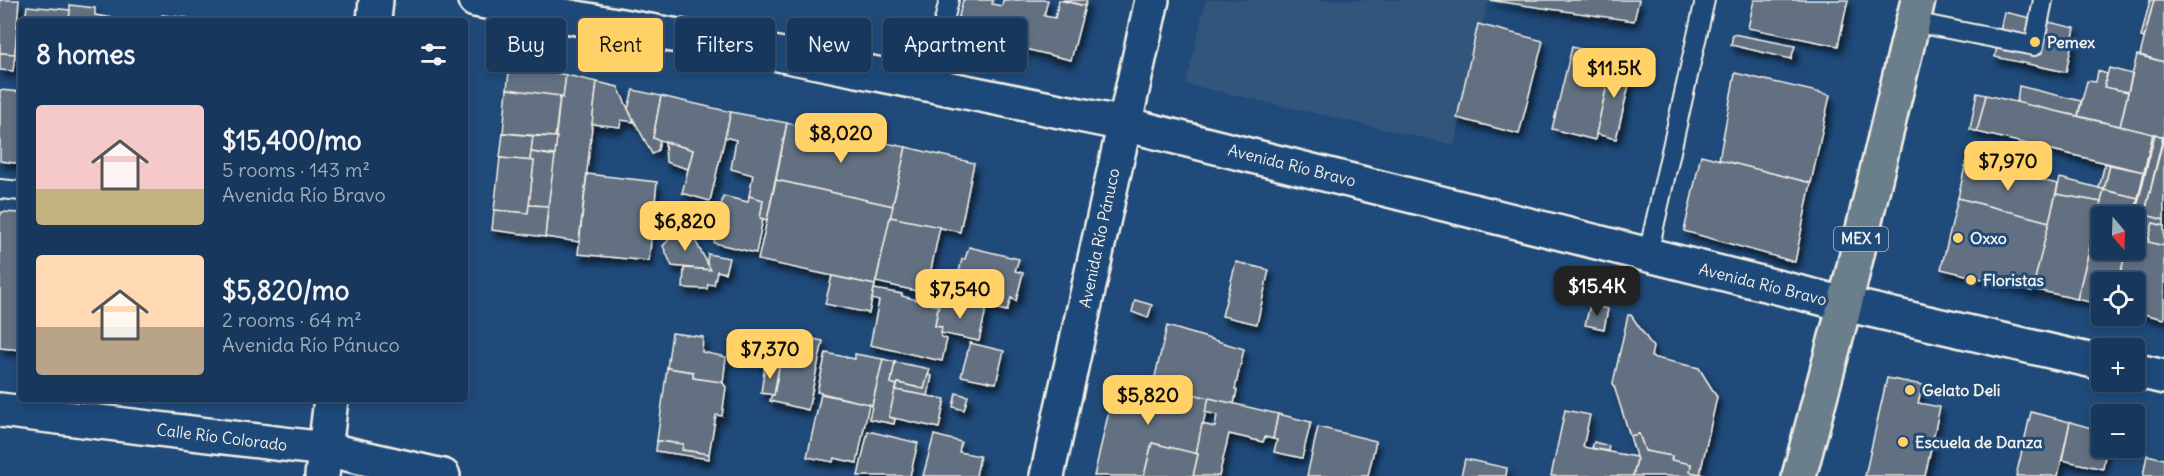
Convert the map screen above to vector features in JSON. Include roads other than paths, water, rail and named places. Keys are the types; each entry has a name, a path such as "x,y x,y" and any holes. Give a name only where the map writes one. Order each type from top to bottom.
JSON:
{"main road":[{"name":"MEX 1","path":"1799,476 1845,304 1916,11"}],"street":[{"path":"374,18 376,0"},
{"name":"Avenida Río Bravo","path":"476,0 763,51 1124,124 1845,304 2091,360"},
{"name":"Avenida Río Pánuco","path":"1047,476 1152,0"},
{"path":"2145,373 2164,377"},
{"path":"323,462 331,402"},
{"name":"Calle Río Colorado","path":"0,411 323,462 443,476"}],"lane":[{"path":"929,84 949,0"},
{"path":"1648,254 1705,0"},
{"path":"1916,11 2034,46 2043,0"},
{"path":"0,189 18,191"}],"place":[{"name":"Pemex","path":"2035,42"},
{"name":"Oxxo","path":"1958,238"},
{"name":"Floristas","path":"1971,280"},
{"name":"Gelato Deli","path":"1910,390"},
{"name":"Escuela de Danza","path":"1903,442"}]}
